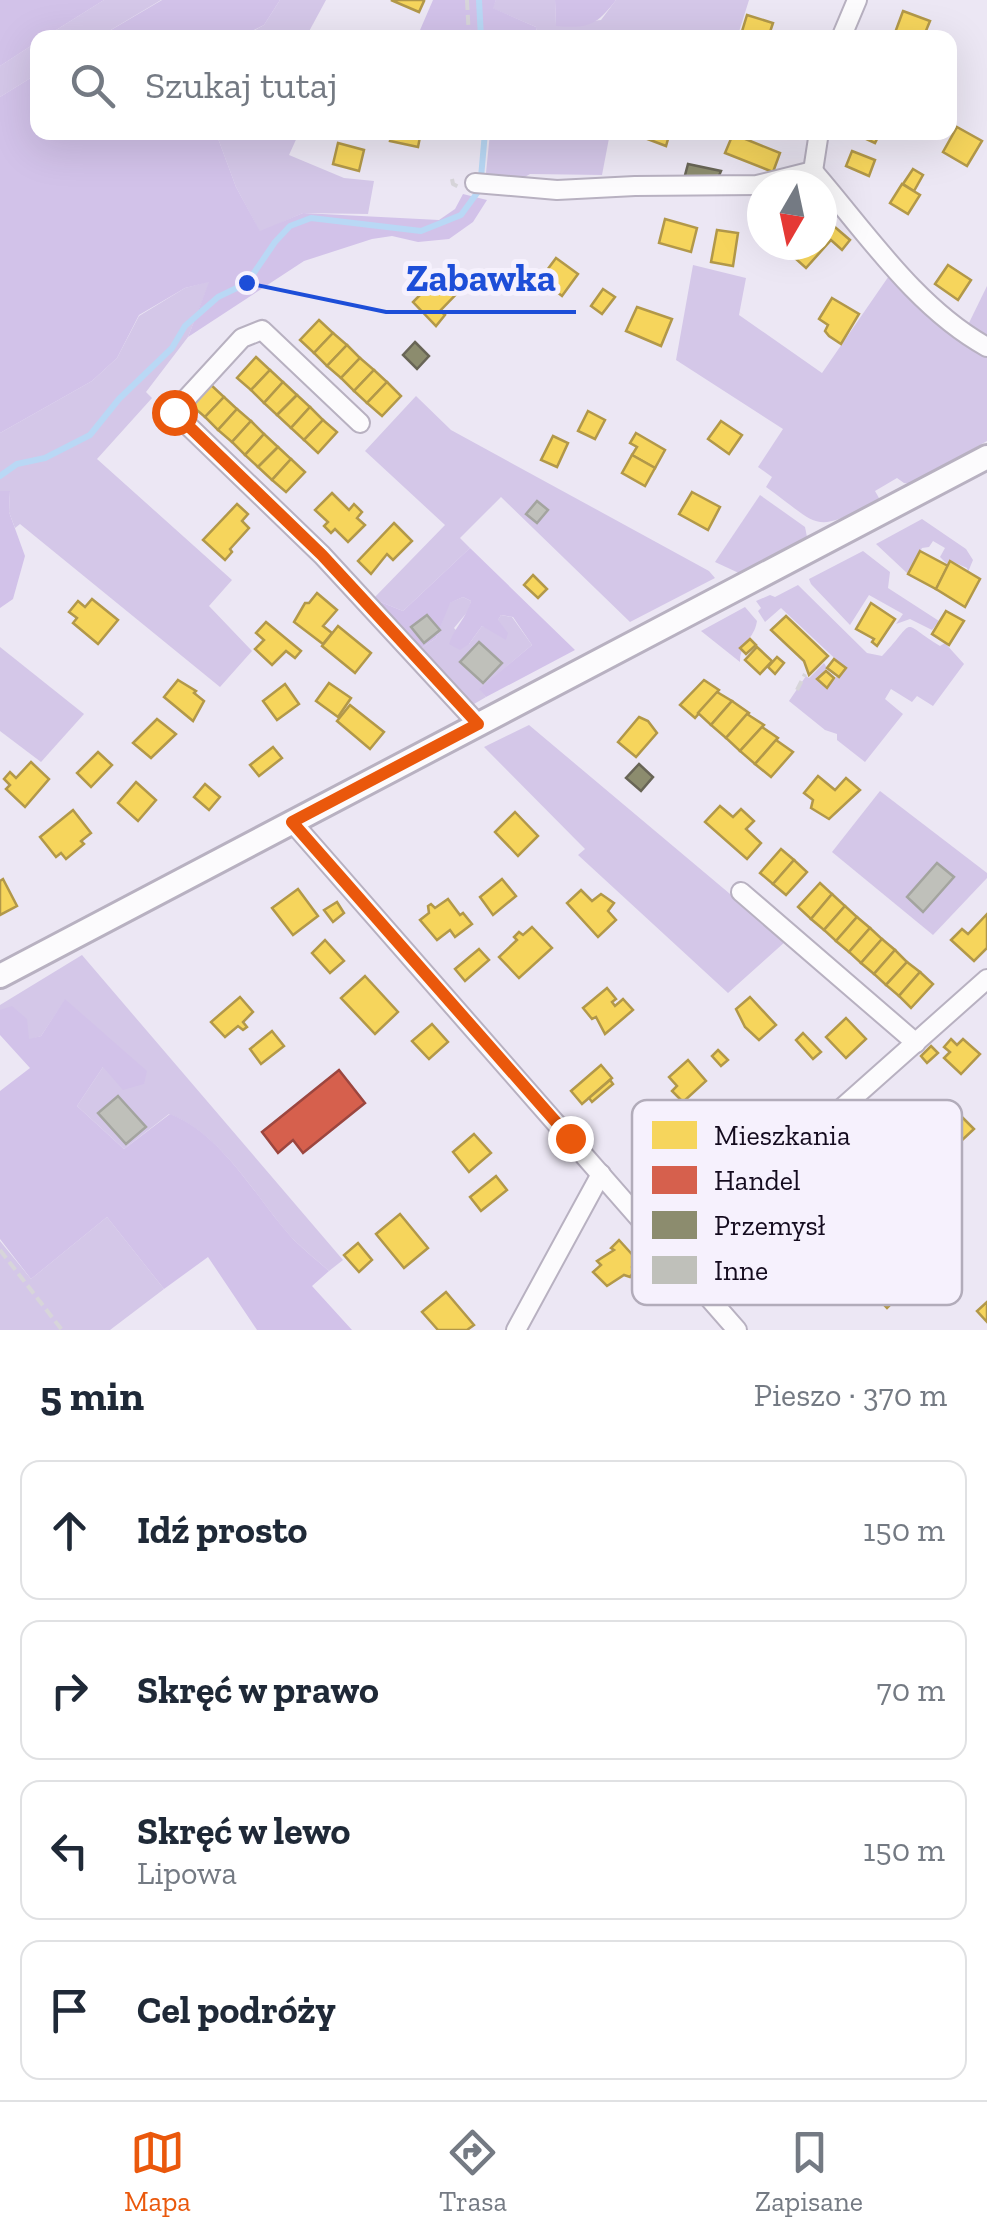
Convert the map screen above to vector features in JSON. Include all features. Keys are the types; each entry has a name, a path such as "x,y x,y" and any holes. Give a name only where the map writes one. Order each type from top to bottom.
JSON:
{"main road":[{"path":"0,976 987,457"}],"street":[{"path":"845,30 857,0"},
{"path":"813,170 818,140"},
{"path":"472,184 557,190 747,185"},
{"path":"837,199 905,279 968,336 987,347"},
{"path":"360,422 262,330 242,338 174,412 322,555 478,724"},
{"path":"292,822 632,1210"},
{"path":"741,892 916,1042"},
{"path":"851,1100 987,980"},
{"path":"516,1330 601,1174"},
{"path":"715,1305 737,1330"}],"path":[{"path":"466,0 468,30"},
{"path":"452,178 472,184"},
{"path":"797,690 805,674"},
{"path":"0,1250 62,1330"}],"shaded area":[{"path":"0,0 104,0 56,30 30,30 30,47 0,66"},
{"path":"104,0 161,0 111,30 56,30"},
{"path":"162,0 280,0 264,25 254,30 111,30"},
{"path":"280,0 326,0 310,30 255,30 264,25"},
{"path":"433,0 496,0 493,8 536,30 420,30"},
{"path":"496,0 555,0 556,25 601,20 616,0 749,0 740,30 536,30 492,8"},
{"path":"555,0 616,0 591,24 567,27 556,26"},
{"path":"30,47 30,78 0,97 0,66"},
{"path":"30,78 30,140 219,140 236,187 260,231 303,213 439,220 455,209 463,194 487,200 473,222 449,239 372,239 304,261 188,337 209,282 185,288 139,315 117,358 92,381 0,433 0,97"},
{"path":"219,140 296,140 289,155 344,178 374,181 368,214 303,213 260,232 236,187"},
{"path":"489,140 609,140 602,175 530,174 516,182 489,179 486,173"},
{"path":"693,265 746,278 739,315 822,373 893,270 987,354 987,441 912,484 897,478 875,491 877,501 840,518 819,522 809,518 766,487 772,477 758,467 783,429 676,360"},
{"path":"210,281 188,337 146,392 152,398 97,459 232,580 209,606 252,651 220,687 20,524 15,528 9,512 10,492 0,491 0,433 92,381 117,358 139,316 185,288"},
{"path":"987,286 987,341 967,327"},
{"path":"416,396 451,430 709,571 715,578 630,622 501,497 460,538 470,548 403,611 373,599 445,525 365,451"},
{"path":"0,491 10,491 9,512 25,556 13,599 0,608"},
{"path":"760,495 805,527 807,537 741,574 715,562"},
{"path":"922,519 966,549 973,560 968,572 951,561 948,565 940,557 945,548 933,541 922,548 908,574 876,544"},
{"path":"470,548 575,650 486,697 479,689 532,645 513,617 501,615 498,620 508,633 506,640 482,626 460,650 449,644 471,601 463,597 450,603 436,638 420,649 373,599 403,611"},
{"path":"863,551 890,572 888,588 939,621 932,630 910,619 896,624 903,614 869,595 850,625 811,584 809,579"},
{"path":"798,585 867,653 882,656 909,627 940,646 945,643 964,664 933,706 917,696 912,702 891,689 885,699 903,714 865,762 837,740 837,734 825,730 789,701 806,676 809,678 824,663 827,668 818,679 827,687 845,668 781,608 765,622 758,611 761,608 756,601 775,597"},
{"path":"463,597 471,601 469,610 454,628 469,644 482,626 492,629 501,615 512,617 532,645 480,689 486,697 474,704 420,649 436,638 449,603"},
{"path":"745,607 757,621 740,662 701,631"},
{"path":"0,647 84,714 41,762 0,731"},
{"path":"529,725 786,941 728,993 578,855 585,849 484,747"},
{"path":"880,791 987,873 987,878 933,935 832,852"},
{"path":"82,955 343,1260 329,1271 307,1252 223,1152 189,1124 169,1114 124,1149 77,1106 103,1067 65,1000 41,1036 29,1040 0,1010 0,1005"},
{"path":"65,999 147,1071 144,1084 123,1090 103,1067 77,1106 124,1149 170,1114 207,1137 294,1240 329,1271 312,1286 352,1330 257,1330 208,1257 164,1289 107,1217 31,1279 0,1239 0,1091 30,1068 0,1035 0,1010 12,1006 27,1019 29,1039 41,1036"},
{"path":"107,1217 164,1289 110,1330 0,1330 0,1241 31,1279"}],"building: Mieszkania":[{"path":"391,0 422,0 424,1 419,12"},
{"path":"903,11 930,21 926,30 896,30"},
{"path":"747,15 773,23 771,30 742,30"},
{"path":"957,127 982,141 967,166 943,152 950,140 957,140"},
{"path":"390,140 419,140 418,147"},
{"path":"730,140 748,140 780,153 774,170 725,153"},
{"path":"338,143 364,150 359,171 333,164"},
{"path":"852,151 875,160 869,176 846,166"},
{"path":"913,169 923,175 914,191 903,184"},
{"path":"902,184 920,195 908,214 890,203"},
{"path":"665,219 697,228 691,252 659,243"},
{"path":"837,229 850,240 842,250 837,245"},
{"path":"717,230 738,233 733,266 711,262"},
{"path":"556,258 578,274 562,296 548,285 544,290 536,285"},
{"path":"797,260 813,260 806,268"},
{"path":"948,265 971,280 958,300 935,284"},
{"path":"447,268 466,284 440,311 445,315 436,326 413,302 421,294 410,284 421,271 434,282"},
{"path":"603,289 615,297 602,314 591,306"},
{"path":"832,298 859,314 841,344 829,336 825,331 828,325 819,319"},
{"path":"637,307 672,319 661,346 626,331"},
{"path":"319,320 333,333 314,353 300,340"},
{"path":"333,333 347,345 327,366 314,353"},
{"path":"347,345 360,358 341,378 327,366"},
{"path":"256,357 270,370 251,390 237,378"},
{"path":"360,358 374,370 354,391 341,378"},
{"path":"270,370 283,382 264,403 251,390"},
{"path":"374,370 387,382 367,403 354,391"},
{"path":"283,382 297,395 277,415 264,403"},
{"path":"387,382 401,396 382,416 367,403"},
{"path":"210,384 224,397 205,417 191,405"},
{"path":"297,395 310,407 291,428 277,415"},
{"path":"224,397 237,409 218,430 205,417"},
{"path":"310,407 323,420 304,440 291,428"},
{"path":"237,409 251,421 232,442 218,430"},
{"path":"588,411 605,420 595,439 578,431"},
{"path":"323,420 337,432 318,453 304,440"},
{"path":"251,421 264,434 245,455 232,442"},
{"path":"721,421 742,435 729,454 708,439"},
{"path":"636,433 665,450 655,468 632,455 637,447 630,443"},
{"path":"264,434 278,447 258,467 245,455"},
{"path":"553,436 568,443 557,467 541,460"},
{"path":"278,447 291,459 272,480 258,467"},
{"path":"632,455 655,468 645,486 622,473"},
{"path":"291,459 305,472 286,492 272,480"},
{"path":"692,492 720,507 708,530 679,514"},
{"path":"332,493 349,510 354,504 362,512 357,518 365,525 348,542 335,529 331,533 324,526 328,522 315,510"},
{"path":"237,504 248,514 242,521 249,528 225,560 203,540"},
{"path":"394,523 412,541 393,560 387,554 371,574 358,561"},
{"path":"920,551 948,566 936,589 908,574"},
{"path":"950,561 980,579 965,607 936,589"},
{"path":"533,575 547,589 538,598 524,585"},
{"path":"317,593 337,610 323,626 332,633 323,644 294,622 305,603"},
{"path":"92,599 118,620 98,644 73,623 77,618 69,612 78,601 85,607"},
{"path":"871,603 895,619 877,646 872,642 874,639 856,629"},
{"path":"946,611 964,621 949,645 932,634"},
{"path":"786,616 828,656 809,675 804,661 771,630"},
{"path":"266,622 301,651 295,658 286,651 272,665 255,649 264,640 256,633"},
{"path":"338,626 371,653 355,673 322,646"},
{"path":"750,639 756,645 746,654 740,648"},
{"path":"757,647 772,661 760,674 745,660"},
{"path":"777,657 784,663 775,674 768,667"},
{"path":"834,659 846,668 839,677 827,668"},
{"path":"826,671 834,678 827,688 817,679"},
{"path":"178,680 204,701 193,721 164,697"},
{"path":"704,680 719,690 695,718 680,705"},
{"path":"329,683 351,698 338,717 316,701"},
{"path":"285,684 299,704 277,720 263,701"},
{"path":"717,692 732,701 711,725 698,713"},
{"path":"732,701 749,713 726,738 711,725"},
{"path":"350,705 384,732 370,749 337,721"},
{"path":"747,714 764,725 740,751 726,738"},
{"path":"639,717 657,733 636,757 618,742"},
{"path":"157,719 176,734 151,758 133,743"},
{"path":"762,727 778,738 755,764 740,751"},
{"path":"776,740 793,752 771,777 755,764"},
{"path":"273,747 282,758 259,776 250,765"},
{"path":"98,752 112,765 91,787 77,773"},
{"path":"31,762 49,779 25,807 6,789 10,785 4,779 10,772 16,778"},
{"path":"818,776 835,790 846,778 860,790 829,819 811,808 813,800 804,793"},
{"path":"136,782 156,800 138,821 118,803"},
{"path":"205,784 220,797 209,810 194,797"},
{"path":"720,806 733,817 741,809 754,821 746,829 761,843 747,859 705,822"},
{"path":"73,810 91,833 66,859 61,853 56,857 40,837"},
{"path":"515,812 538,836 518,856 495,832"},
{"path":"781,849 794,860 773,884 760,873"},
{"path":"794,860 807,872 786,895 773,884"},
{"path":"3,879 17,906 0,915 0,881"},
{"path":"502,879 516,896 493,915 480,897"},
{"path":"820,883 832,894 811,919 798,907"},
{"path":"298,889 318,916 293,935 272,908"},
{"path":"581,890 592,901 601,894 614,903 608,911 616,920 598,937 567,903"},
{"path":"832,894 845,906 824,930 811,919"},
{"path":"448,899 472,924 455,937 450,930 437,940 420,920 429,913 428,906 435,908"},
{"path":"337,902 344,913 333,922 324,910"},
{"path":"845,906 857,917 836,941 824,930"},
{"path":"987,914 987,948 974,961 951,940 962,929 968,934"},
{"path":"857,917 870,928 849,952 836,941"},
{"path":"532,927 552,948 519,978 499,957 517,940 514,937 519,932 523,935"},
{"path":"870,928 882,939 861,963 849,952"},
{"path":"882,939 895,950 874,974 861,963"},
{"path":"325,940 344,961 330,973 312,953"},
{"path":"479,949 489,960 465,981 455,969"},
{"path":"895,950 907,962 886,985 874,974"},
{"path":"907,962 920,972 899,996 886,985"},
{"path":"920,972 933,984 911,1008 899,996"},
{"path":"365,976 398,1012 375,1034 341,998"},
{"path":"607,988 616,999 612,1002 615,1006 623,999 633,1010 605,1034 596,1017 592,1019 583,1008"},
{"path":"240,997 253,1012 243,1022 247,1027 243,1030 238,1026 225,1037 211,1022"},
{"path":"750,997 776,1025 759,1040 745,1027 736,1009"},
{"path":"846,1018 866,1039 846,1058 826,1037"},
{"path":"432,1024 448,1042 429,1059 412,1041"},
{"path":"272,1031 284,1046 261,1064 250,1049"},
{"path":"803,1033 821,1052 813,1059 796,1040"},
{"path":"951,1039 957,1045 963,1039 980,1054 961,1074 944,1058 950,1052 944,1047"},
{"path":"931,1046 938,1053 927,1063 921,1056"},
{"path":"718,1050 728,1060 721,1066 712,1056"},
{"path":"688,1060 706,1081 681,1100 672,1091 677,1086 669,1077"},
{"path":"601,1065 612,1078 582,1104 571,1091"},
{"path":"610,1080 613,1084 592,1102 589,1098"},
{"path":"962,1117 974,1129 962,1140"},
{"path":"474,1134 491,1153 469,1172 453,1152"},
{"path":"496,1176 507,1190 481,1211 470,1197"},
{"path":"400,1214 428,1248 404,1268 376,1234"},
{"path":"619,1240 632,1254 632,1274 607,1286 593,1272 601,1265 597,1261 614,1250 611,1248"},
{"path":"358,1243 372,1260 359,1272 344,1255"},
{"path":"446,1292 474,1325 467,1330 438,1330 422,1312"},
{"path":"987,1302 987,1322 977,1311"}],"building: Handel":[{"path":"339,1070 365,1103 303,1153 293,1140 278,1153 262,1132"}],"building: Przemysł":[{"path":"688,164 721,171 718,178 684,179"},
{"path":"415,342 429,356 417,369 403,355"},
{"path":"639,764 653,777 641,791 626,778"}],"building: Inne":[{"path":"537,501 548,510 537,523 526,514"},
{"path":"427,615 440,630 424,643 411,627"},
{"path":"479,642 502,663 483,683 460,662"},
{"path":"937,863 954,877 923,912 907,897"},
{"path":"118,1096 146,1127 126,1144 98,1113"}],"waterway":[{"path":"479,0 481,30"},
{"path":"0,476 17,464 45,458 90,435 119,399 172,348 185,326 218,297 247,283 290,226 311,218 421,231 461,215 480,189 484,140"}],"place":[{"name":"Zabawka","path":"247,283"}],"route":[{"path":"174,412 322,555 478,724 292,822 570,1138"}]}
